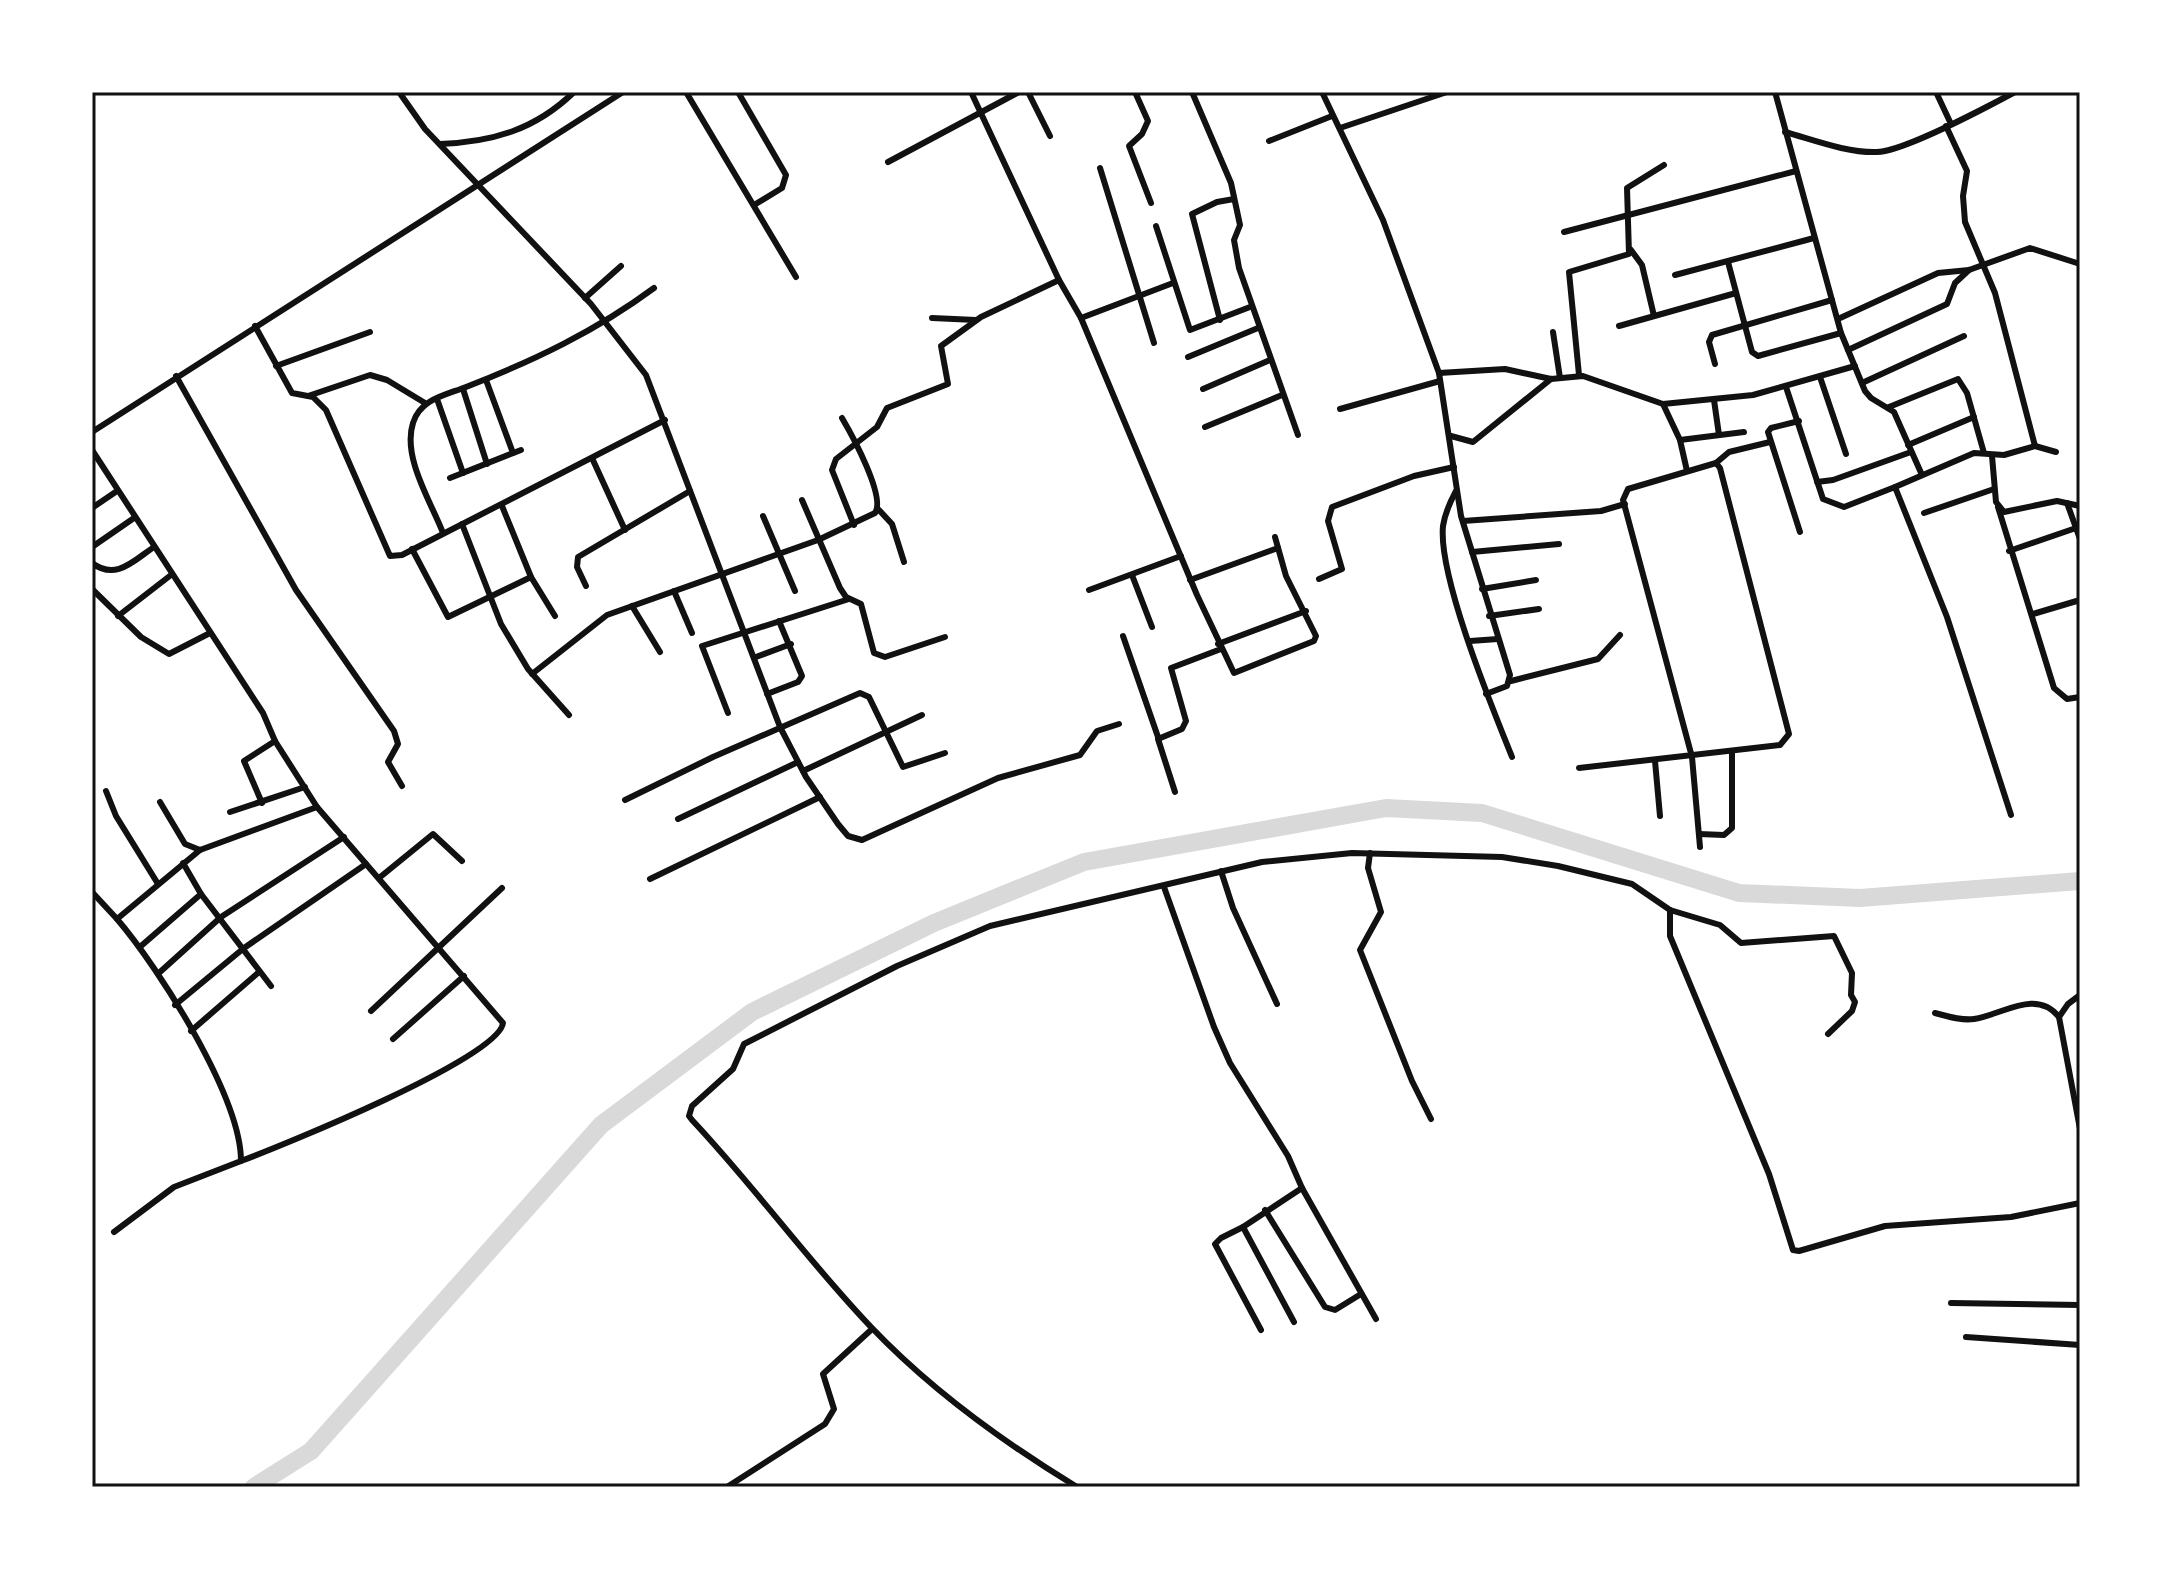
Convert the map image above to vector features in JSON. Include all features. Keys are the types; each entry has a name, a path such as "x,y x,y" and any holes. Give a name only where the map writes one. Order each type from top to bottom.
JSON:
{"street":[{"path":"399,92 407,107 440,144 607,323 646,375 747,633 780,727 803,771 848,836 862,840 998,778 1080,755 1097,731 1119,724"},
{"path":"440,144 496,139 556,107 574,92"},
{"path":"92,432 623,92"},
{"path":"686,92 796,277"},
{"path":"738,92 786,175 782,188 754,205"},
{"path":"971,92 1059,280 1081,318 1190,580 1234,673 1312,645 1316,636 1291,585 1275,537"},
{"path":"888,162 1019,92"},
{"path":"1028,92 1050,136"},
{"path":"1135,92 1148,121 1142,134 1129,146 1151,203"},
{"path":"1192,92 1231,183 1240,228 1234,240 1236,255 1250,307 1298,435"},
{"path":"1322,92 1383,220 1440,377 1463,521 1511,681"},
{"path":"1340,128 1447,92"},
{"path":"1775,92 1841,333 1862,383 1871,398 1889,407 1922,475"},
{"path":"1936,92 1967,171 1963,214 1984,264 2035,446"},
{"path":"1785,132 1836,146 1879,153 1949,125 2015,92"},
{"path":"1269,141 1332,116"},
{"path":"1654,316 1642,265 1631,250 1627,188 1664,165"},
{"path":"1100,168 1154,343"},
{"path":"1564,232 1796,171"},
{"path":"1220,320 1192,214 1217,202 1234,199"},
{"path":"1156,226 1190,330 1250,307"},
{"path":"1675,275 1814,238"},
{"path":"1838,319 1938,273 1969,270 2030,248 2080,264"},
{"path":"1579,375 1569,272 1624,257 1631,250"},
{"path":"1728,262 1752,352 1763,357 1841,333"},
{"path":"585,298 621,266"},
{"path":"1848,350 1947,304 1957,280 1969,270"},
{"path":"854,525 832,464 881,423 887,408 948,384 941,346 976,320 1059,280"},
{"path":"1081,318 1173,283"},
{"path":"443,533 410,448 412,423 425,403 486,380 607,323 654,288"},
{"path":"1619,326 1736,293"},
{"path":"1715,364 1709,338 1832,300"},
{"path":"932,318 976,320"},
{"path":"255,326 292,393 308,396 326,410 385,552 396,557 502,506 665,420"},
{"path":"1188,357 1258,328"},
{"path":"276,366 370,332"},
{"path":"1553,332 1560,378"},
{"path":"1862,383 1964,336"},
{"path":"1203,389 1270,360"},
{"path":"1340,409 1440,377 1505,369 1551,379 1579,375 1663,404 1714,400 1786,387 1855,366"},
{"path":"308,396 370,375 387,380 425,403"},
{"path":"176,376 296,590 394,731 398,744 388,762 402,786"},
{"path":"1820,377 1846,454"},
{"path":"1451,436 1473,442 1551,379"},
{"path":"1889,407 1958,379 1967,393 1984,453"},
{"path":"486,380 513,453"},
{"path":"1786,387 1823,499 1837,506 1849,506 1965,456 1984,453 1992,456 2035,446 2056,452"},
{"path":"463,389 487,464"},
{"path":"1205,427 1282,395"},
{"path":"437,399 463,473"},
{"path":"1714,400 1719,435"},
{"path":"1663,404 1680,440 1687,471"},
{"path":"1908,445 1974,417"},
{"path":"842,418 857,445 879,510 892,524 904,562"},
{"path":"1799,421 1771,428 1770,442 1800,532"},
{"path":"1680,440 1744,432"},
{"path":"1700,847 1692,757 1624,494 1628,489 1716,463 1729,452 1770,442"},
{"path":"92,450 263,713 275,741 317,807 503,1023 495,1036 455,1067 241,1161 174,1187 114,1232"},
{"path":"450,478 521,450"},
{"path":"1817,482 1833,480 1911,452"},
{"path":"1992,456 1994,489 2009,551 2033,614 2054,688 2067,699 2080,697"},
{"path":"592,458 625,530"},
{"path":"1579,768 1780,745 1789,734 1753,583 1716,463"},
{"path":"1319,579 1342,569 1328,521 1332,507 1414,476 1454,467"},
{"path":"1895,487 1947,617 2011,815"},
{"path":"1924,513 1994,489"},
{"path":"92,508 117,491"},
{"path":"586,586 577,567 578,557 690,491"},
{"path":"1456,491 1443,525 1444,556 1486,694 1512,757"},
{"path":"802,500 840,588 849,599 861,604 870,646 880,657 945,637"},
{"path":"1998,507 2011,512 2057,501 2080,506"},
{"path":"2067,503 2080,539"},
{"path":"1463,521 1601,511 1625,504"},
{"path":"502,506 531,577 555,616"},
{"path":"532,674 607,615 818,540 854,525 879,510"},
{"path":"763,516 795,591"},
{"path":"92,547 134,518"},
{"path":"462,524 501,624 532,674 569,715"},
{"path":"2009,551 2076,528"},
{"path":"1472,552 1559,544"},
{"path":"92,563 112,573 154,547"},
{"path":"1190,580 1278,548"},
{"path":"412,549 446,616 531,577"},
{"path":"1089,590 1181,556"},
{"path":"118,616 171,575"},
{"path":"1132,575 1152,627"},
{"path":"1482,589 1536,580"},
{"path":"92,589 118,616 169,654 210,633"},
{"path":"674,591 692,633"},
{"path":"728,713 702,646 849,599"},
{"path":"2033,614 2080,600"},
{"path":"632,606 660,652"},
{"path":"1489,616 1539,609"},
{"path":"1158,737 1182,729 1186,721 1171,668 1306,611"},
{"path":"767,694 798,682 802,676 779,621"},
{"path":"1486,694 1511,681 1598,659 1620,635"},
{"path":"1123,636 1175,792"},
{"path":"1470,641 1498,639"},
{"path":"756,657 791,644"},
{"path":"625,800 780,727 865,694 903,767 945,753"},
{"path":"803,771 922,715"},
{"path":"262,803 244,761 275,741"},
{"path":"1699,834 1724,835 1732,828 1732,751"},
{"path":"1655,761 1660,816"},
{"path":"678,819 798,762"},
{"path":"230,812 305,787"},
{"path":"106,791 116,816 158,884"},
{"path":"650,879 820,797"},
{"path":"160,802 185,844 200,850"},
{"path":"117,919 200,850 317,807"},
{"path":"379,878 433,834 462,861"},
{"path":"160,972 221,917 344,837"},
{"path":"1370,853 1368,868 1381,912 1361,943 1360,950 1412,1081 1431,1119"},
{"path":"1077,1487 947,1398 872,1329 689,1116 692,1106 733,1069 740,1048 750,1040 897,966 990,926 1262,862 1370,853 1502,857 1605,875 1640,888 1670,910 1710,920 1741,943 1834,936 1852,973 1851,995 1855,1002 1852,1011 1828,1034"},
{"path":"183,863 201,894 271,986"},
{"path":"175,1005 244,948 366,864"},
{"path":"1221,871 1240,925 1277,1004"},
{"path":"1164,887 1214,1027 1249,1096 1288,1156 1302,1188 1376,1319"},
{"path":"371,1011 502,888"},
{"path":"92,892 109,906 160,972 175,1005 209,1061 241,1143 241,1161"},
{"path":"141,946 201,894"},
{"path":"1670,910 1670,936 1769,1174 1793,1250 1799,1251 1885,1226 2011,1217 2080,1203"},
{"path":"191,1031 259,972"},
{"path":"393,1039 464,976"},
{"path":"2059,1017 2068,1004 2080,995"},
{"path":"1935,1013 1974,1019 2036,1003 2047,1006 2059,1017 2080,1129"},
{"path":"1261,1330 1215,1244 1302,1188"},
{"path":"1265,1210 1325,1307 1335,1310 1361,1294"},
{"path":"1243,1227 1294,1322"},
{"path":"1951,1303 2080,1305"},
{"path":"727,1487 825,1424 834,1409 823,1374 872,1329"},
{"path":"1966,1337 2080,1345"}],"waterway":[{"path":"254,1487 311,1451 601,1125 752,1012 934,923 1084,862 1386,808 1482,813 1739,893 1860,898 2080,881"}]}
